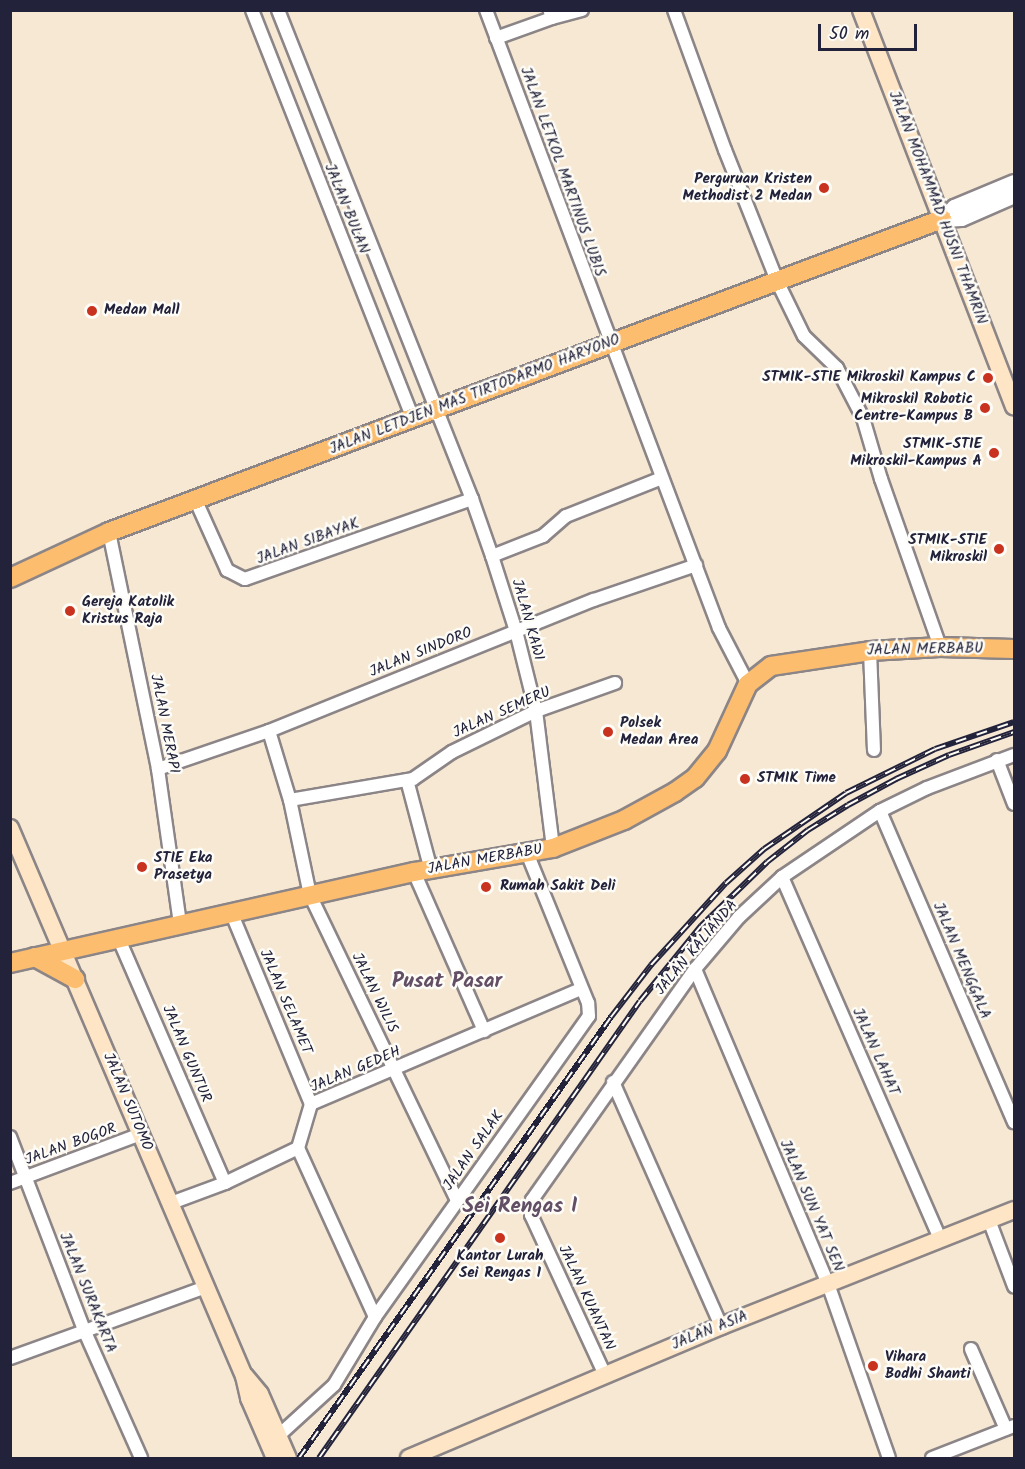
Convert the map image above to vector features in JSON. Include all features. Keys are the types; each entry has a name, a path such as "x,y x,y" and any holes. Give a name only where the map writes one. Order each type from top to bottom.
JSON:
{"main road":[{"name":"JALAN MOHAMMAD HUSNI THAMRIN","path":"861,10 1014,405"},
{"name":"JALAN LETDJEN MAS TIRTODARMO HARYONO","path":"10,578 109,532 942,219"},
{"name":"JALAN MERBABU","path":"10,963 62,949 422,871 528,855 553,848 624,820 675,792 695,778 717,751 748,684 761,672 784,663 870,651 940,647 1014,650"},
{"name":"JALAN SUTOMO","path":"10,828 244,1376 260,1394 277,1453"},
{"path":"35,957 75,979"},
{"name":"JALAN ASIA","path":"409,1458 721,1326 1014,1210"}],"street":[{"name":"JALAN BULAN","path":"252,10 413,418"},
{"name":"JALAN BULAN","path":"278,10 435,410"},
{"name":"JALAN LETKOL MARTINUS LUBIS","path":"486,10 609,344 719,628 748,684"},
{"path":"496,38 551,14 582,10"},
{"path":"674,10 725,150 777,281 808,341 837,368 854,396 940,647"},
{"path":"942,219 954,207 1014,182"},
{"path":"942,219 961,218 1014,195"},
{"name":"JALAN KAWI","path":"435,410 472,499 516,631 536,711 553,848"},
{"path":"492,556 543,536 561,519 662,478"},
{"name":"JALAN SIBAYAK","path":"196,501 227,570 245,579 472,499"},
{"name":"JALAN MERAPI","path":"109,532 158,769 180,924"},
{"name":"JALAN SINDORO","path":"158,769 269,731 594,600 696,565"},
{"path":"870,651 874,750"},
{"name":"JALAN SEMERU","path":"290,800 407,780 429,770 452,752 536,711 615,683"},
{"name":"JALAN WILIS","path":"269,731 290,800 310,895 457,1202"},
{"name":"JALAN KALIANDA","path":"532,1200 613,1082 695,969 739,917 782,877 880,811 927,788 1014,755"},
{"path":"997,760 1014,804"},
{"path":"407,780 422,871 484,1031"},
{"name":"JALAN MENGGALA","path":"880,811 1014,1122"},
{"name":"JALAN SALAK","path":"277,1453 334,1385 375,1317 589,1016 588,1003 528,855"},
{"name":"JALAN LAHAT","path":"782,877 940,1238"},
{"name":"JALAN SELAMET","path":"231,912 311,1104"},
{"name":"JALAN GUNTUR","path":"118,937 225,1183"},
{"name":"JALAN SUN YAT SEN","path":"695,969 828,1284 889,1458"},
{"name":"JALAN GEDEH","path":"298,1148 311,1104 581,989"},
{"path":"613,1082 721,1326"},
{"name":"JALAN BOGOR","path":"10,1183 141,1134"},
{"name":"JALAN SURAKARTA","path":"10,1137 85,1332 141,1458"},
{"path":"171,1203 225,1183 298,1148 375,1317"},
{"name":"JALAN KUANTAN","path":"532,1200 531,1215 605,1375"},
{"path":"989,1220 1014,1286"},
{"path":"10,1358 206,1287"},
{"path":"932,1458 1010,1427 971,1349"}],"railway":[{"path":"299,1458 611,1017 651,965 726,883 764,849 846,793 935,749 1014,722"},
{"path":"319,1458 640,1001 701,926 767,862 808,830 848,805 896,779 949,755 1014,732"}],"place":[{"name":"Perguruan Kristen Methodist 2 Medan","path":"824,188"},
{"name":"Medan Mall","path":"92,311"},
{"name":"STMIK-STIE Mikroskil Kampus C","path":"988,378"},
{"name":"Mikroskil Robotic Centre-Kampus B","path":"985,408"},
{"name":"STMIK-STIE Mikroskil-Kampus A","path":"994,453"},
{"name":"STMIK-STIE Mikroskil","path":"999,549"},
{"name":"Gereja Katolik Kristus Raja","path":"70,611"},
{"name":"Polsek Medan Area","path":"608,732"},
{"name":"STMIK Time","path":"745,779"},
{"name":"STIE Eka Prasetya","path":"142,867"},
{"name":"Rumah Sakit Deli","path":"486,887"},
{"name":"Kantor Lurah Sei Rengas 1","path":"500,1238"},
{"name":"Vihara Bodhi Shanti","path":"873,1366"}],"district":[{"name":"Pusat Pasar","path":"447,982"},
{"name":"Sei Rengas I","path":"520,1207"}]}
